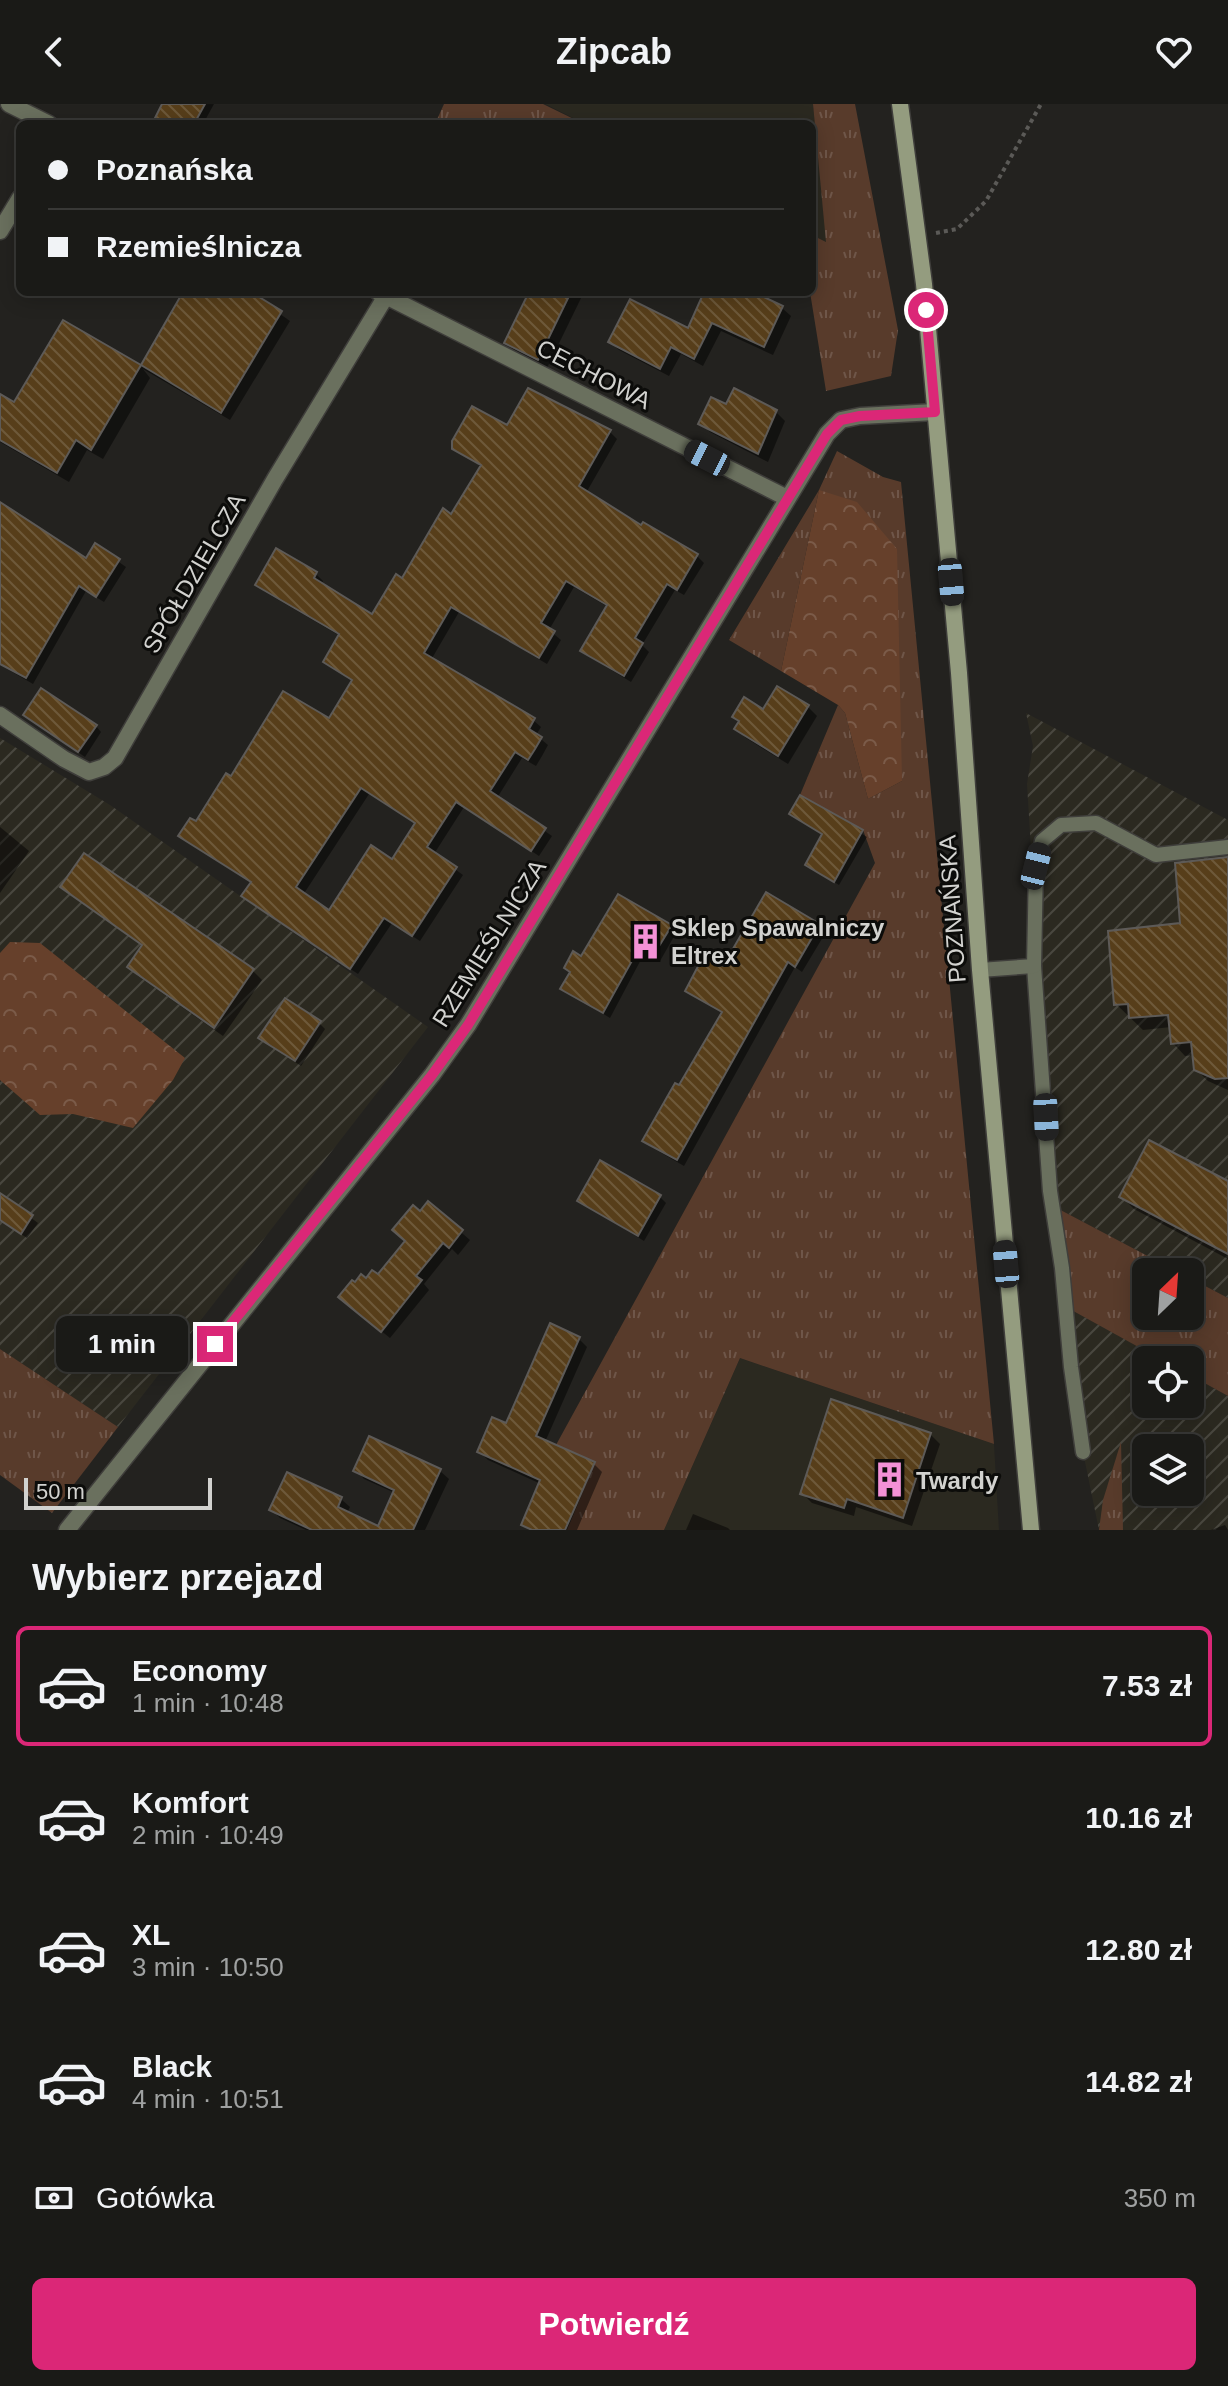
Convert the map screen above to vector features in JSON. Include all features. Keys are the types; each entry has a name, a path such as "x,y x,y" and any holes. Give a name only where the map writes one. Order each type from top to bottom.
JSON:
{"main road":[{"name":"POZNAŃSKA","path":"900,104 924,284 956,638 980,970 1031,1530"}],"street":[{"path":"9,104 41,120"},
{"path":"0,231 16,205"},
{"name":"SPÓŁDZIELCZA","path":"0,715 64,759 89,772 104,767 115,758 381,296"},
{"name":"CECHOWA","path":"386,296 787,498"},
{"name":"RZEMIEŚLNICZA","path":"67,1530 432,1075 468,1025 827,434 841,420 860,416 935,412"}],"lane":[{"path":"1083,1452 1050,1191 1034,966 1036,866 1042,841 1061,825 1096,823 1156,855 1228,847"},
{"path":"980,970 1034,966"}],"path":[{"path":"918,237 957,229 986,201 1041,104"}],"shaded area":[{"path":"545,104 813,104 815,120 577,120"},
{"path":"816,134 827,243 816,237"},
{"path":"1026,713 1228,820 1228,1298 1204,1285 1204,1258 1151,1258 1053,1206 1027,784 1033,746"},
{"path":"0,738 110,805 428,1027 118,1427 0,1349"},
{"path":"1066,1307 1137,1346 1132,1346 1132,1418 1204,1418 1204,1383 1228,1396 1228,1530 1099,1530 1083,1452"},
{"path":"740,1358 994,1444 999,1530 664,1530"}],"green space":[{"path":"444,104 543,104 576,120 437,120"},
{"path":"813,104 855,104 898,330 891,376 826,391 811,296 816,296 816,237 826,242"},
{"path":"837,451 883,477 901,482 994,1444 740,1358 664,1530 567,1530 595,1463 556,1445 875,863 863,830 800,795 838,705 845,713 868,799 902,781 819,490"},
{"path":"819,490 781,671 729,640"},
{"path":"819,490 857,502 897,549 902,781 868,799 845,713 838,705 781,671"},
{"path":"10,942 40,943 185,1058 173,1080 133,1128 73,1114 40,1115 0,1080 0,953"},
{"path":"1053,1206 1151,1258 1132,1258 1132,1330 1204,1330 1204,1285 1228,1298 1228,1396 1204,1383 1204,1346 1137,1346 1066,1307"},
{"path":"0,1349 118,1427 52,1513 0,1475"},
{"path":"1121,1442 1123,1530 1099,1530 1103,1500"}],"building":[{"path":"162,104 205,104 196,120 154,120"},
{"path":"181,296 258,296 282,311 221,413 141,365"},
{"path":"527,296 569,296 538,360 504,343"},
{"path":"702,296 762,296 783,306 764,347 712,323 694,359 671,347 660,369 608,342 630,299 688,328"},
{"path":"63,320 141,365 91,450 76,440 57,473 0,440 0,394 14,402"},
{"path":"528,388 611,430 579,486 641,525 643,522 698,554 677,590 667,584 635,638 643,643 624,676 580,651 607,605 566,581 541,623 555,631 539,658 451,607 424,653 535,718 529,729 542,737 535,749 528,760 515,752 490,791 546,828 531,851 456,802 427,847 457,867 412,936 384,918 350,969 241,896 251,882 178,836 190,818 196,821 226,773 231,776 283,691 329,718 352,680 323,662 339,634 255,585 276,548 317,572 314,578 372,614 396,574 402,578 443,508 451,514 481,465 452,449 452,441 472,406 507,425","holes":["361,788 415,823 392,859 371,845 329,910 296,887"]},
{"path":"734,388 777,410 758,454 698,424 711,397 726,404"},
{"path":"0,502 86,558 95,543 120,559 96,597 79,586 26,678 0,664"},
{"path":"777,686 809,705 778,756 734,729 739,721 732,717 744,697 763,709"},
{"path":"41,688 97,725 78,752 23,715"},
{"path":"800,795 863,830 834,882 805,865 822,834 789,814"},
{"path":"84,853 254,969 214,1028 127,967 142,945 60,887"},
{"path":"1228,857 1228,1078 1215,1079 1194,1070 1191,1042 1171,1044 1168,1015 1129,1018 1128,1004 1114,1005 1108,931 1180,923 1175,863"},
{"path":"766,892 820,924 795,967 788,962 677,1160 642,1141 675,1083 679,1085 722,1012 685,991 704,955 723,966"},
{"path":"618,894 672,925 653,956 639,948 603,1013 560,989 570,972 564,968 573,951 581,956"},
{"path":"285,998 321,1021 295,1061 258,1038"},
{"path":"1149,1140 1228,1181 1228,1254 1119,1197"},
{"path":"600,1160 661,1195 638,1236 577,1201"},
{"path":"0,1193 33,1215 21,1234 0,1220"},
{"path":"428,1201 463,1230 449,1248 443,1243 416,1276 422,1280 381,1332 338,1297 361,1274 366,1278 372,1270 378,1274 405,1241 392,1230 413,1205 420,1211"},
{"path":"550,1323 580,1337 536,1436 595,1462 565,1530 532,1530 521,1525 540,1480 477,1452 492,1417 506,1423"},
{"path":"831,1399 931,1433 903,1518 847,1499 844,1508 800,1494"},
{"path":"369,1436 441,1469 413,1530 312,1530 269,1510 287,1472 342,1497 338,1507 378,1526 394,1490 353,1471"}],"place":[{"name":"Sklep Spawalniczy Eltrex","path":"645,941"},
{"name":"Twardy","path":"890,1480"}],"route":[{"path":"215,1344 432,1075 468,1025 827,434 841,420 860,416 935,412 926,310"}]}
